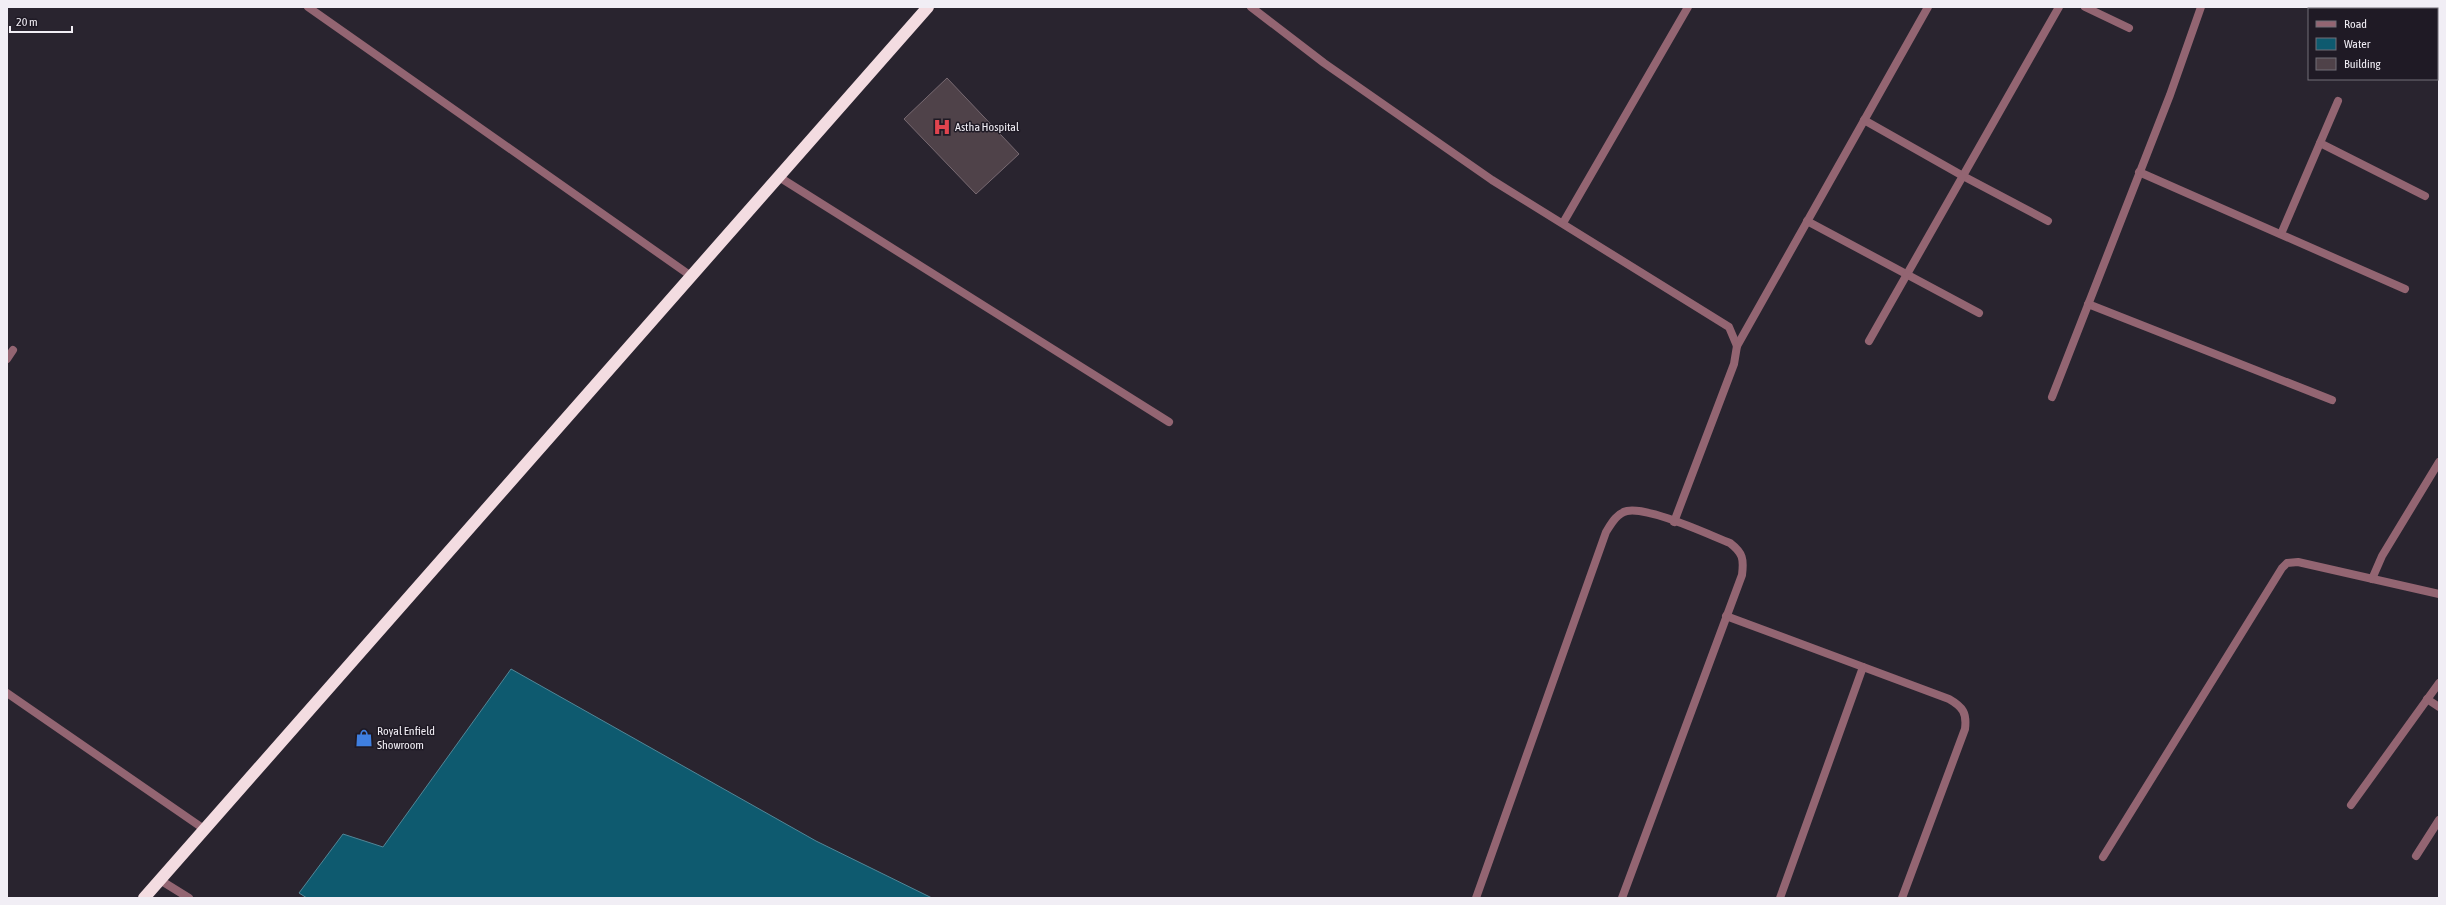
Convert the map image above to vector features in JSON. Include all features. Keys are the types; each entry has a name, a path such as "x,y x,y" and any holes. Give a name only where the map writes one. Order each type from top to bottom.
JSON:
{"highway":[{"path":"144,898 928,7"}],"street":[{"path":"308,7 691,276"},
{"path":"1251,7 1391,110 1492,180 1718,318 1729,327 1737,346"},
{"path":"1563,223 1688,7"},
{"path":"1674,522 1734,364 1737,346 1928,7"},
{"path":"1869,341 2059,7"},
{"path":"2085,7 2129,28"},
{"path":"2052,397 2201,7"},
{"path":"2281,234 2338,101"},
{"path":"1864,120 1963,176 2048,221"},
{"path":"2320,143 2425,196"},
{"path":"2139,172 2406,289"},
{"path":"778,177 1168,422"},
{"path":"1808,221 1979,313"},
{"path":"2088,304 2332,400"},
{"path":"7,359 13,350"},
{"path":"2372,579 2382,556 2439,462"},
{"path":"1476,898 1606,532 1614,519 1626,511 1644,511 1730,543 1740,550 1744,559 1742,575 1622,898"},
{"path":"2103,857 2282,568 2287,564 2298,562 2439,594"},
{"path":"1726,616 1949,699 1962,706 1966,718 1965,730 1902,898"},
{"path":"1780,898 1863,667"},
{"path":"2351,805 2439,682"},
{"path":"7,693 204,829"},
{"path":"2427,699 2439,707"},
{"path":"2416,856 2439,820"},
{"path":"160,880 189,898"}],"water":[{"path":"511,669 816,841 932,898 307,898 299,893 343,834 383,847"}],"building":[{"path":"947,78 1019,154 976,194 904,119"}],"place":[{"name":"Astha Hospital","path":"942,127"},
{"name":"Royal Enfield Showroom","path":"364,738"}]}
